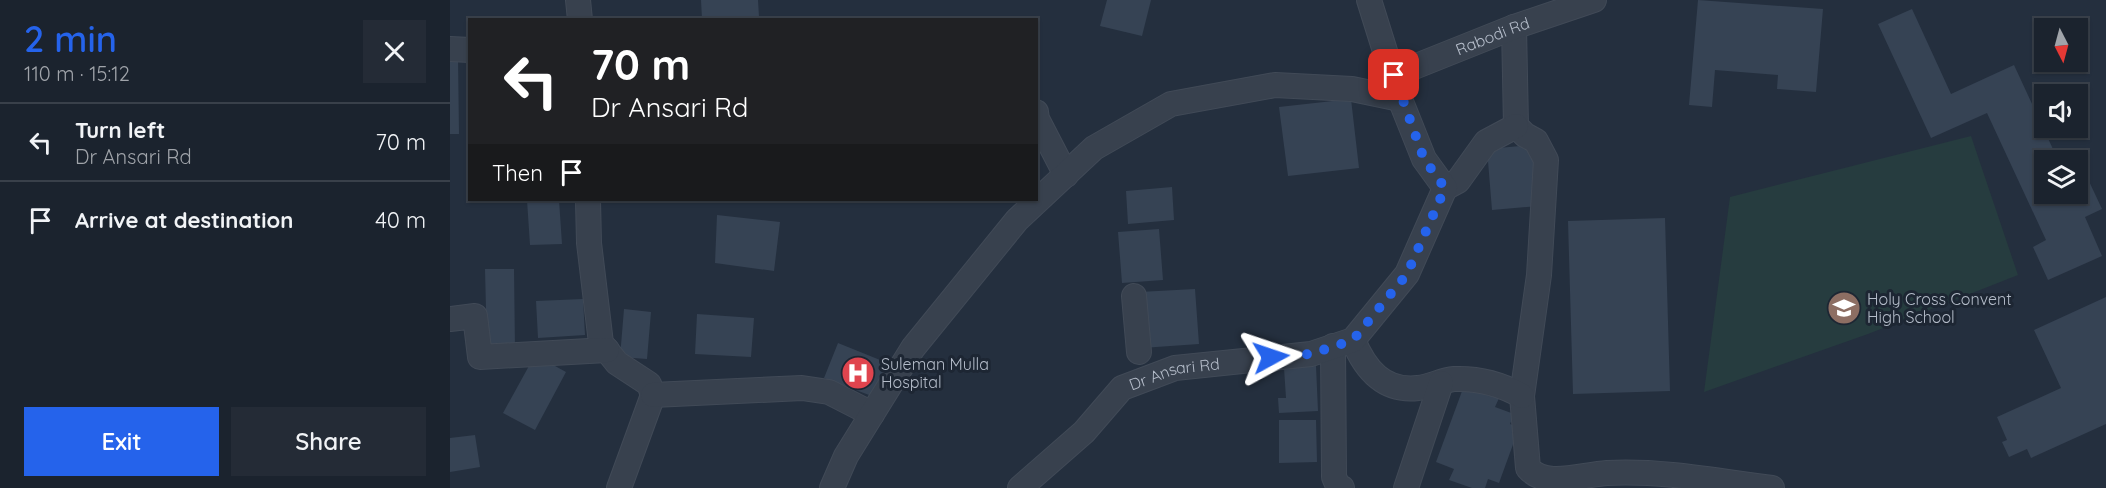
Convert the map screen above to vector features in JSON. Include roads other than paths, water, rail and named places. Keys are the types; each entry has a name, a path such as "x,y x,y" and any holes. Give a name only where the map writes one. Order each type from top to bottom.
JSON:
{"street":[{"path":"578,0 580,18"},
{"path":"1369,0 1400,99 1424,159 1445,188"},
{"name":"Rabodi Rd","path":"1394,75 1514,27 1550,8 1594,0"},
{"path":"1514,27 1516,126 1536,141 1546,160 1539,275 1522,396 1528,468 1533,478 1544,485 1559,485 1588,476 1614,473 1701,479 1772,488"},
{"path":"450,49 468,50"},
{"path":"1038,200 1094,148 1171,104 1275,85 1352,89 1400,99"},
{"path":"1038,121 1066,174"},
{"path":"1342,488 1338,486 1334,477 1343,343 1407,274 1445,188 1458,182 1486,142 1516,126"},
{"path":"588,201 590,243 601,343 617,363 650,384 653,396 619,488"},
{"path":"832,488 846,456 913,348 1017,220 1037,201"},
{"path":"1134,296 1138,352"},
{"path":"450,319 475,316 480,357 607,350"},
{"path":"1343,343 1371,374 1391,386 1418,388 1452,379 1479,380 1522,396"},
{"name":"Dr Ansari Rd","path":"1020,488 1084,432 1122,388 1174,368 1311,354 1343,343"},
{"path":"1406,488 1441,383"},
{"path":"653,396 802,388 829,392 872,414"}],"place":[{"name":"Holy Cross Convent High School","path":"1844,308"},
{"name":"Suleman Mulla Hospital","path":"858,373"}]}
